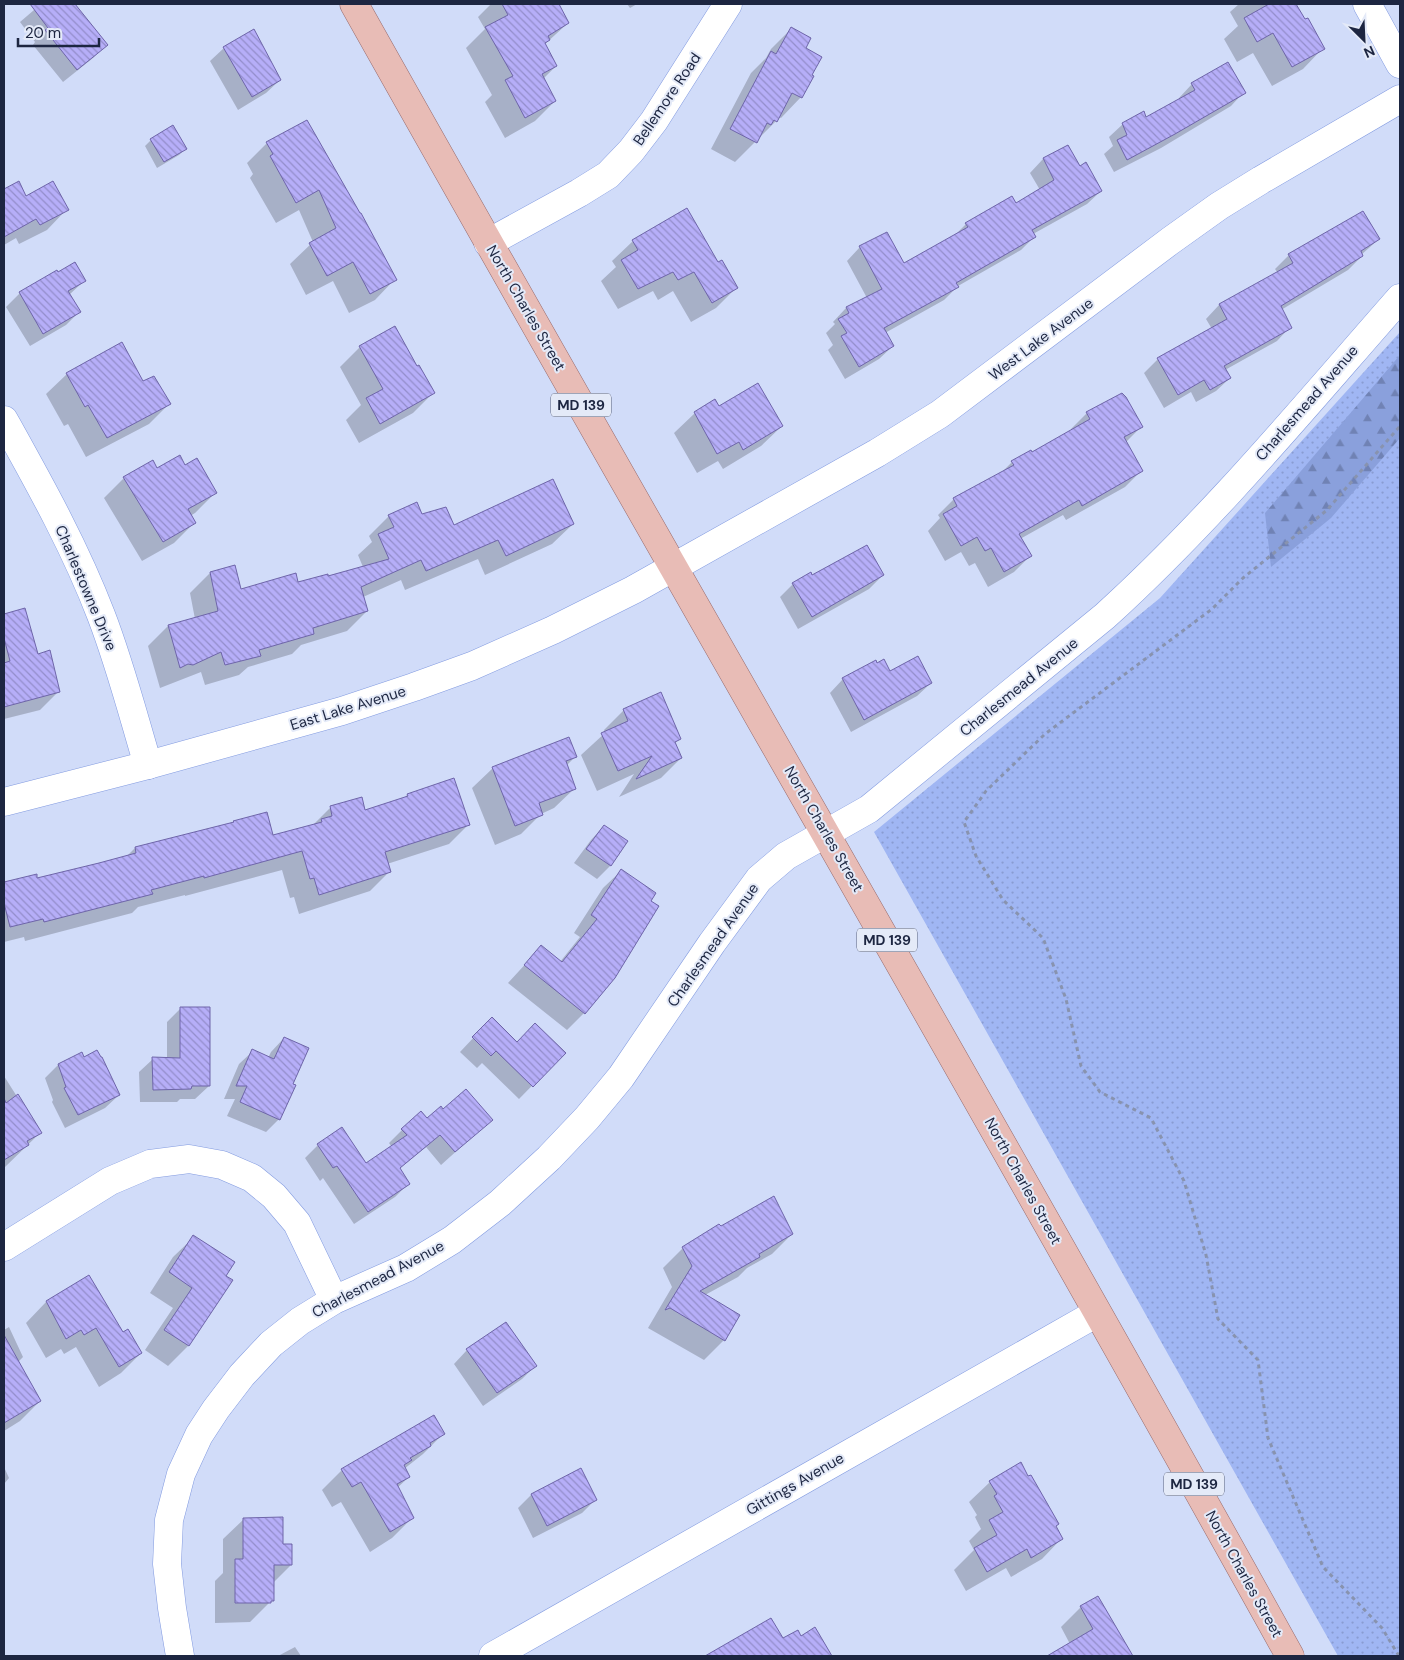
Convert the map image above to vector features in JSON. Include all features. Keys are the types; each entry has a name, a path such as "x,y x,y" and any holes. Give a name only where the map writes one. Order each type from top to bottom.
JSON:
{"main road":[{"name":"North Charles Street","path":"354,4 488,243 826,833 1290,1656"}],"street":[{"name":"Bellemore Road","path":"488,243 579,194 608,175 631,151 654,121 728,4"},
{"path":"1367,4 1400,64"},
{"name":"West Lake Avenue","path":"674,567 877,453 940,414 1219,206 1400,99"},
{"name":"Charlesmead Avenue","path":"180,1656 167,1564 169,1520 180,1474 199,1435 216,1408 242,1375 271,1344 300,1321 334,1300 406,1268 452,1240 500,1203 549,1158 587,1118 621,1077 712,943 759,879 786,856 869,809 1064,651 1143,582 1225,496 1400,298"},
{"name":"Charlestowne Drive","path":"4,420 56,515 101,615 148,764"},
{"name":"East Lake Avenue","path":"4,802 342,711 472,666 597,608 674,567"},
{"path":"4,1247 110,1181 150,1164 189,1160 222,1165 252,1178 274,1196 297,1223 334,1300"},
{"name":"Gittings Avenue","path":"493,1656 1097,1313"}],"path":[{"path":"1398,1656 1382,1628 1324,1567 1268,1438 1258,1360 1218,1319 1206,1256 1184,1181 1151,1118 1100,1092 1081,1066 1066,999 1043,938 1003,900 976,856 964,822 986,791 1045,734 1212,609 1243,578 1326,510 1400,426"}],"shaded area":[{"path":"1400,332 1400,1656 1338,1656 874,832 1160,598"}],"green space":[{"path":"1400,355 1400,438 1331,518 1271,567 1265,513"}],"building":[{"path":"30,4 75,4 108,45 77,70 45,30 48,28"},
{"path":"502,4 559,4 569,23 548,36 550,40 545,43 557,66 542,74 556,101 525,118 505,80 513,76 485,27 508,15"},
{"path":"1269,4 1296,4 1305,19 1308,18 1325,49 1292,67 1273,33 1257,42 1244,18"},
{"path":"791,27 811,38 806,48 822,57 802,98 792,93 777,122 774,120 771,125 767,123 757,143 730,129 771,51 776,54"},
{"path":"254,29 281,80 252,97 223,47"},
{"path":"1228,62 1246,93 1127,160 1117,140 1127,135 1122,123 1144,111 1146,117 1195,90 1191,83"},
{"path":"307,120 397,280 370,294 353,262 327,276 309,243 336,228 319,190 296,203 270,156 273,154 266,142"},
{"path":"173,125 187,149 164,162 150,139"},
{"path":"1068,145 1080,166 1086,162 1102,191 1032,230 1036,237 956,283 959,287 884,328 894,346 859,367 841,336 847,333 838,319 849,313 846,307 882,289 859,246 887,232 904,263 968,227 965,223 1012,196 1016,203 1054,180 1043,158"},
{"path":"19,181 26,196 53,181 69,210 40,225 36,219 4,237 4,189"},
{"path":"687,208 718,262 722,260 738,288 712,303 694,272 678,280 673,272 638,289 621,260 638,250 632,240"},
{"path":"1363,211 1380,239 1361,251 1363,256 1281,306 1292,328 1224,366 1231,378 1210,390 1204,380 1178,395 1157,358 1227,319 1219,304 1293,263 1288,254"},
{"path":"75,262 86,281 68,291 81,312 43,334 19,292"},
{"path":"395,326 417,366 419,365 435,393 380,424 366,398 383,389 359,346"},
{"path":"122,342 143,381 154,376 171,404 107,438 88,405 85,407 66,373"},
{"path":"758,383 783,426 743,450 739,442 717,454 694,412 715,399 719,406"},
{"path":"1122,393 1143,427 1124,437 1143,471 1082,506 1079,500 1019,534 1032,556 1004,572 991,548 985,551 977,537 961,546 943,514 957,506 953,498 1014,465 1011,461 1031,450 1032,452 1090,419 1086,412"},
{"path":"180,455 185,465 197,458 217,493 188,509 196,523 163,542 123,477 153,460 157,468"},
{"path":"553,479 574,524 506,556 498,540 426,571 421,560 361,587 368,611 313,628 314,634 259,650 261,656 225,665 221,652 193,665 188,664 180,668 168,625 218,611 210,572 235,565 241,589 296,573 298,582 328,574 328,576 389,559 378,534 394,527 388,515 417,502 422,514 446,507 454,525"},
{"path":"867,545 884,575 812,617 792,583 811,572 812,575"},
{"path":"25,608 38,654 50,650 60,692 4,707 4,663 10,661 4,638 4,614"},
{"path":"918,656 932,683 864,720 842,678 876,660 877,663 884,659 890,671"},
{"path":"661,692 681,739 675,742 682,758 636,779 652,756 618,771 601,733 628,721 623,709"},
{"path":"569,737 577,757 566,761 576,789 539,803 543,815 515,826 492,767"},
{"path":"454,778 470,825 385,852 391,872 319,895 314,878 310,879 302,851 204,878 204,876 151,890 153,894 44,922 43,919 10,927 4,903 4,882 37,874 37,878 99,863 136,853 135,847 267,812 273,835 322,822 321,819 332,816 330,806 362,797 365,810"},
{"path":"604,825 628,841 611,866 586,849"},
{"path":"621,869 656,893 651,901 659,906 615,978 585,1014 524,965 541,945 562,962 597,919 591,915"},
{"path":"180,1007 210,1007 210,1086 192,1086 191,1089 153,1090 152,1057 180,1058"},
{"path":"492,1017 517,1042 535,1023 566,1053 533,1087 496,1051 491,1056 472,1037"},
{"path":"284,1037 309,1048 293,1084 296,1085 280,1120 240,1102 247,1086 236,1086 252,1049 274,1059"},
{"path":"97,1050 120,1095 78,1115 64,1088 66,1087 58,1064 82,1052 84,1057"},
{"path":"466,1089 493,1120 455,1152 440,1135 400,1168 410,1184 368,1212 337,1166 333,1168 317,1144 342,1127 366,1163 407,1135 401,1129 421,1111 427,1118 441,1106 443,1109"},
{"path":"18,1094 42,1133 27,1141 29,1145 4,1160 4,1098 6,1103"},
{"path":"774,1196 793,1234 759,1254 760,1257 700,1291 740,1315 725,1341 670,1308 665,1310 692,1266 682,1247 719,1224 721,1226"},
{"path":"193,1235 235,1262 226,1276 233,1280 189,1346 164,1330 192,1288 169,1272"},
{"path":"89,1275 123,1332 128,1329 142,1353 119,1367 96,1328 84,1335 81,1330 66,1339 46,1301"},
{"path":"506,1322 537,1366 497,1393 466,1349"},
{"path":"4,1335 41,1401 4,1423"},
{"path":"434,1415 445,1434 430,1443 431,1446 410,1458 412,1460 404,1465 410,1477 397,1484 414,1518 390,1532 361,1482 352,1487 341,1469"},
{"path":"1021,1462 1028,1476 1031,1475 1059,1524 1056,1526 1063,1539 1031,1558 1027,1549 987,1572 974,1548 997,1535 989,1520 1003,1512 994,1496 997,1494 989,1481"},
{"path":"581,1468 597,1500 547,1526 531,1494"},
{"path":"283,1517 283,1544 292,1544 292,1565 274,1565 274,1601 271,1601 271,1603 235,1603 235,1559 243,1559 243,1518"},
{"path":"1098,1596 1133,1656 1047,1656 1093,1629 1080,1606"},
{"path":"771,1618 783,1638 798,1630 801,1636 815,1627 832,1656 705,1656"}]}
